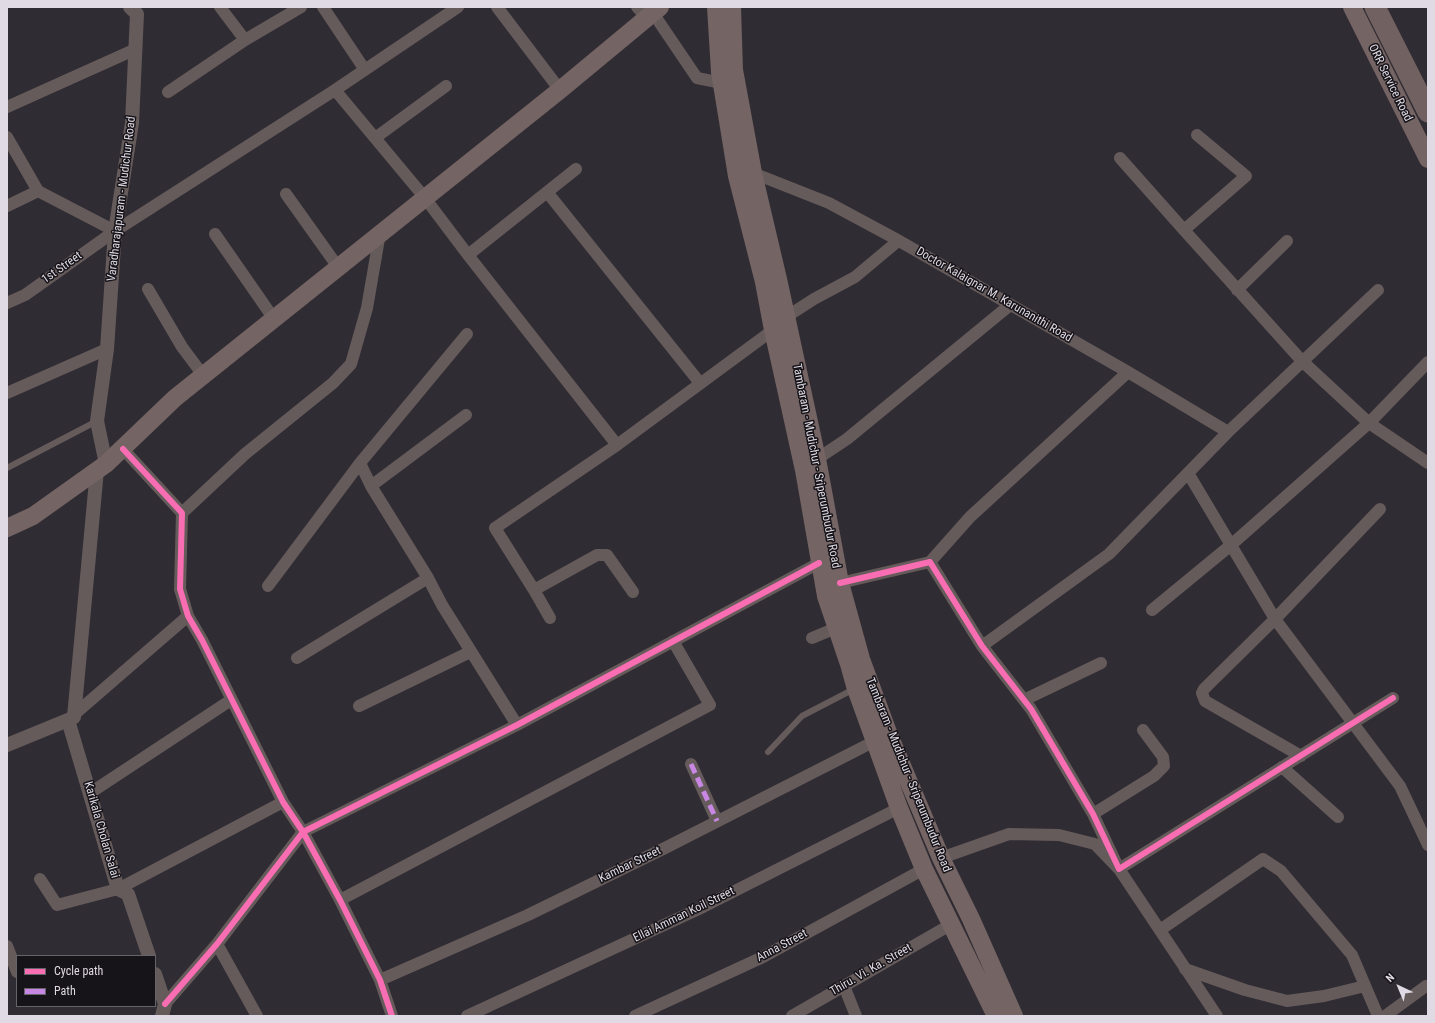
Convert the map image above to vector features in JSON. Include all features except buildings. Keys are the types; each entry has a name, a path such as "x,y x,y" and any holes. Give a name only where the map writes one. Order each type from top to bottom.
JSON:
{"highway":[{"path":"1376,7 1428,112"}],"main road":[{"name":"Tambaram - Mudichur - Sriperumbudur Road","path":"716,7 722,83 745,174 786,317 817,459 840,583 866,673 889,735 941,858 971,919 1014,1016"},
{"name":"Tambaram - Mudichur - Sriperumbudur Road","path":"732,7 734,70 745,174 773,330 804,470 819,563 826,596 856,689 899,808 924,869 950,925 996,1016"},
{"name":"ORR Service Road","path":"1352,7 1428,159"},
{"path":"7,528 32,516 102,467 124,449 175,398 560,90 649,11"},
{"path":"924,869 941,858"}],"street":[{"path":"220,7 245,40"},
{"path":"168,92 245,40 301,7"},
{"path":"323,7 365,70"},
{"name":"1st Street","path":"7,303 25,295 116,231 335,90 458,7"},
{"path":"497,7 560,90"},
{"name":"Varadharajapuram - Mudichur Road","path":"102,467 97,420 107,349 116,231 132,123 136,49 135,9"},
{"path":"649,11 697,78 722,83"},
{"path":"7,107 136,49"},
{"path":"375,138 446,86"},
{"path":"335,90 425,198 617,445"},
{"path":"1184,230 1246,176 1197,135"},
{"path":"7,137 38,192 116,231"},
{"path":"1120,158 1302,361 1370,423 1428,463"},
{"path":"468,255 576,169"},
{"name":"Doctor Kalaignar M. Karunanithi Road","path":"745,174 829,203 1128,372 1228,432"},
{"path":"7,206 38,192"},
{"path":"547,192 700,383"},
{"path":"286,194 338,267"},
{"path":"182,513 245,454 333,383 351,364 367,308 380,233"},
{"path":"215,234 274,318"},
{"path":"786,317 814,299 854,277 898,241"},
{"path":"1237,290 1287,241"},
{"path":"148,289 182,347 203,375"},
{"path":"982,646 1109,554 1228,432 1378,290"},
{"path":"817,459 847,439 1010,305"},
{"path":"550,618 495,528 617,445 773,330"},
{"path":"268,586 360,463 467,334"},
{"path":"7,393 107,349"},
{"path":"1152,610 1231,545 1370,423 1428,362"},
{"path":"840,583 930,562 970,517 1128,372"},
{"path":"371,486 466,415"},
{"path":"124,449 182,513 180,589 188,616 202,640 283,802 303,832 340,900 380,980 392,1016"},
{"path":"360,463 371,486 428,578 470,652 516,725"},
{"name":"Karikala Cholan Salai","path":"102,467 71,718 90,793 118,889 128,894 149,955"},
{"path":"1188,473 1275,619 1400,786 1428,845"},
{"path":"1301,756 1205,701 1202,693 1204,689 1275,619 1380,509"},
{"path":"534,590 597,555 606,555 633,592"},
{"path":"930,562 982,646 1024,700 1093,814 1119,869 1217,1016"},
{"path":"164,1010 303,832 516,725 819,563"},
{"path":"297,658 428,578"},
{"path":"7,745 71,718 188,616"},
{"path":"812,638 836,628"},
{"path":"340,900 710,705 674,641"},
{"path":"359,706 470,652"},
{"path":"1024,700 1101,663"},
{"path":"1119,869 1393,698"},
{"path":"90,793 231,700"},
{"path":"1093,814 1154,776 1164,766 1165,761 1163,756 1143,730"},
{"name":"Kambar Street","path":"380,980 528,914 875,741"},
{"path":"691,764 717,821"},
{"path":"1282,767 1338,817"},
{"path":"40,879 57,905 118,889 283,802"},
{"name":"Ellai Amman Koil Street","path":"467,1016 703,907 899,808"},
{"path":"941,858 1009,834 1059,835 1095,844 1119,869"},
{"path":"1160,930 1263,859 1281,871 1352,955 1378,1016"},
{"name":"Anna Street","path":"635,1016 763,957 924,869"},
{"name":"Thiru. Vi. Ka. Street","path":"792,1016 950,925"},
{"path":"217,944 257,1016"},
{"path":"7,946 16,969"},
{"path":"1185,970 1245,990 1287,1001 1324,996 1365,986"},
{"path":"156,978 164,1010"},
{"path":"844,986 856,1016"},
{"path":"1384,1016 1428,986"}],"lane":[{"path":"7,468 97,420"},
{"path":"768,752 802,716 856,689"}],"marked path":[{"path":"691,764 717,821"}],"cycle path":[{"path":"123,449 182,513 180,589 188,616 202,640 283,802 303,832 340,900 380,980 392,1016"},
{"path":"840,583 930,562 982,646 1031,709 1093,814 1119,869 1393,698"},
{"path":"165,1004 217,944 303,832 517,725 819,563"}]}
